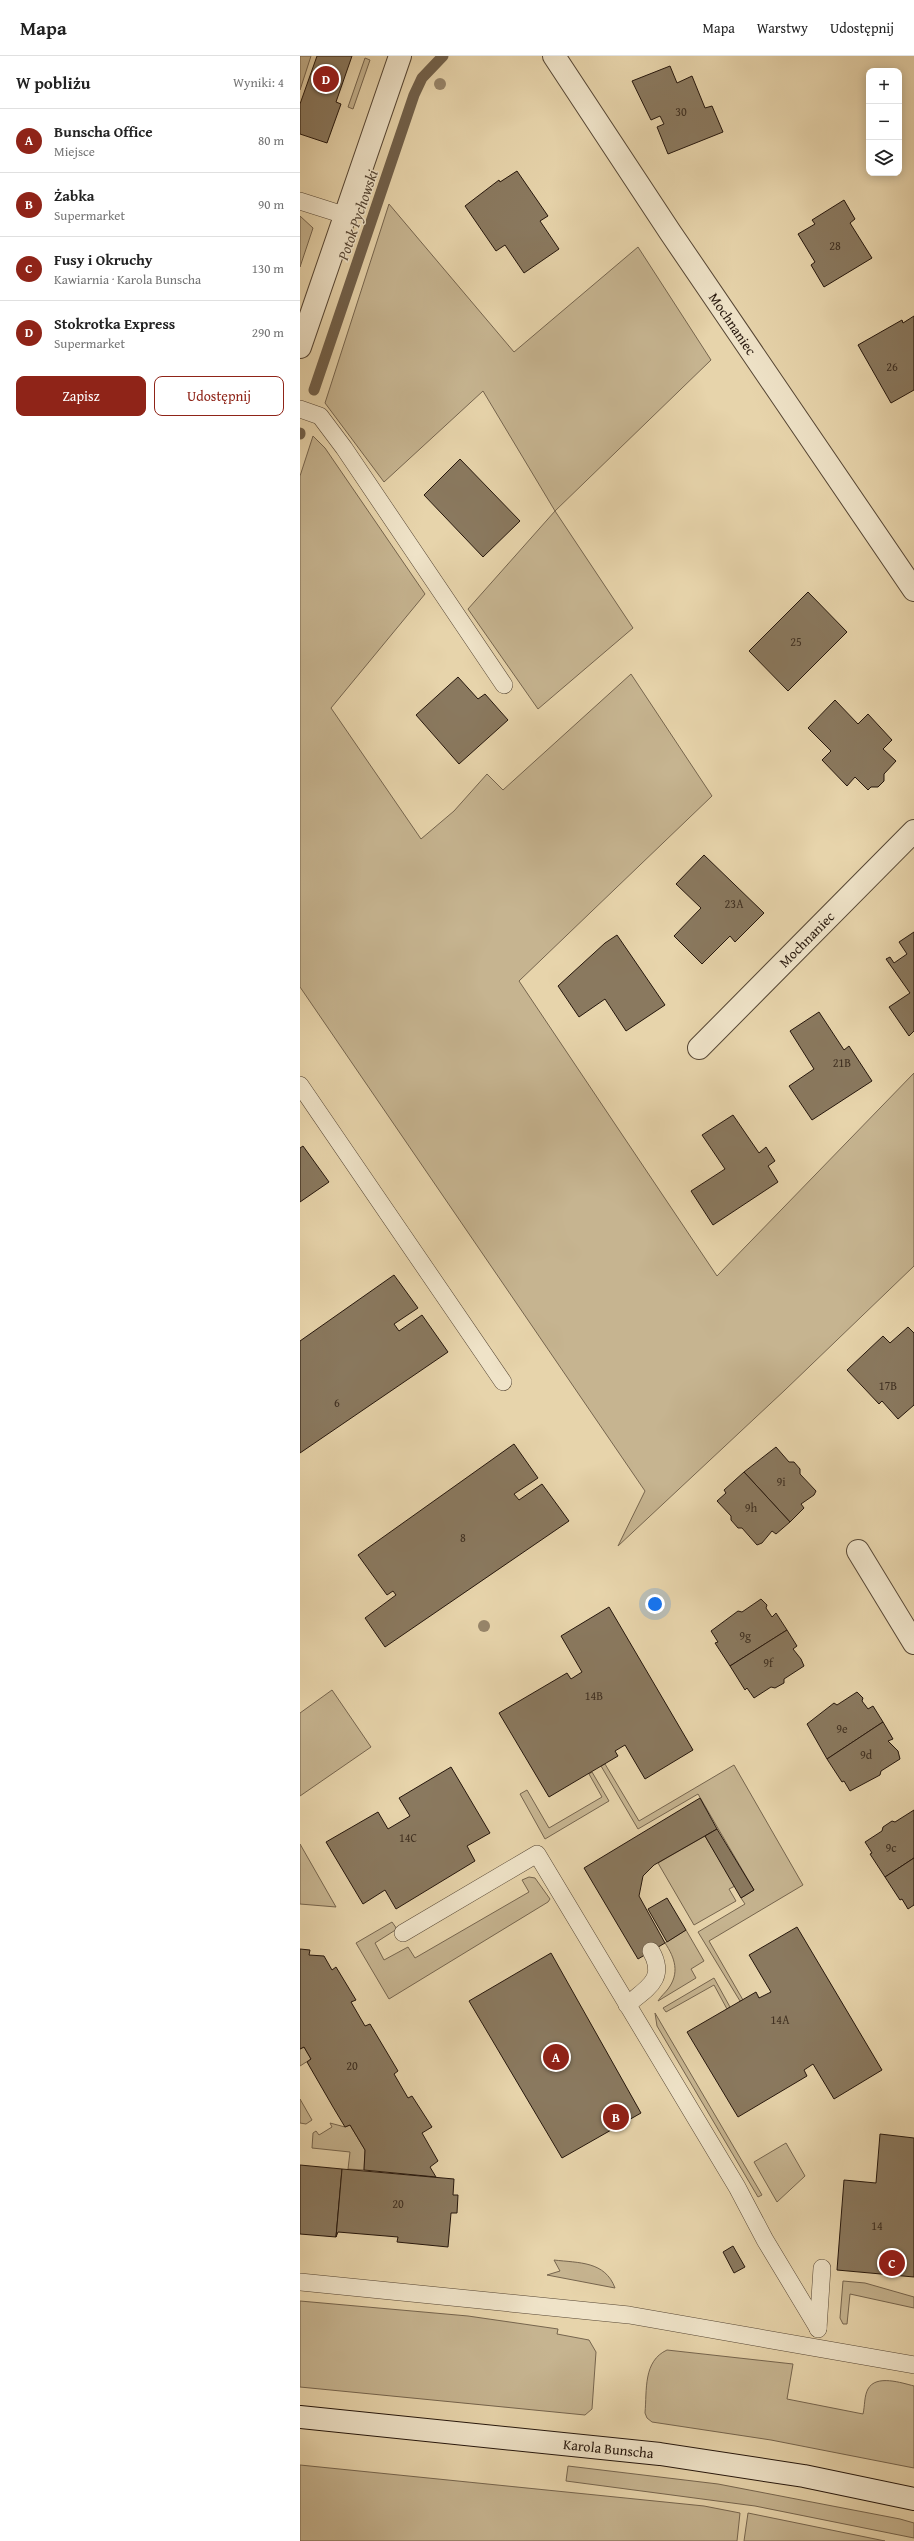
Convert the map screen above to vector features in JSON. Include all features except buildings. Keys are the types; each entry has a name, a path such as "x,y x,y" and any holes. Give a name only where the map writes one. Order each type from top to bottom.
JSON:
{"street":[{"path":"300,347 344,215 400,56"},
{"name":"Mochnaniec","path":"554,56 670,232 914,590"},
{"name":"Mochnaniec","path":"699,1048 914,831"},
{"path":"858,1551 914,1643"},
{"name":"Karola Bunscha","path":"300,2417 660,2454 804,2476 914,2499"}],"lane":[{"path":"300,201 344,215"},
{"path":"300,409 320,416 344,448 504,685"},
{"path":"300,1085 503,1382"},
{"path":"403,1933 537,1854 818,2328"},
{"path":"627,2005 646,1989 658,1974 658,1963 651,1951"},
{"path":"816,2349 822,2268"},
{"path":"300,2282 629,2315 914,2365"}],"shaded area":[{"path":"300,56 311,56 300,90"},
{"path":"365,58 370,60 353,109 348,107"},
{"path":"389,204 514,352 638,247 711,360 555,511 483,391 384,482 325,403"},
{"path":"300,216 313,228 300,267"},
{"path":"313,436 325,448 425,594 331,708 421,839 454,811 487,774 503,790 631,674 712,796 519,981 717,1276 914,1073 914,1266 785,1390 618,1546 645,1491 300,987 300,476"},
{"path":"555,511 633,628 538,709 468,609"},
{"path":"332,1690 371,1747 300,1796 300,1713"},
{"path":"605,1764 639,1821 734,1765 803,1885 709,1941 743,2000 740,2001 698,1932 745,1904 741,1898 754,1890 698,1794 638,1829 601,1766"},
{"path":"592,1772 609,1801 545,1839 520,1794 527,1790 549,1828 602,1797 589,1774"},
{"path":"705,1836 735,1886 729,1889 736,1901 694,1925 658,1863"},
{"path":"300,1844 336,1907 300,1904"},
{"path":"529,1877 535,1878 550,1899 548,1902 389,1999 356,1943 392,1922 397,1929 375,1943 384,1960 408,1947 415,1958 529,1892 522,1880"},
{"path":"686,1930 704,1961 691,1969 696,1978 658,2001 672,1983 675,1971 674,1960 665,1943"},
{"path":"714,1978 730,2007 727,2009 714,1985 666,2012 663,2008"},
{"path":"655,2013 762,2195 758,2197 657,2026"},
{"path":"304,2047 311,2059 300,2066 300,2049"},
{"path":"300,2099 312,2120 306,2124 300,2123"},
{"path":"330,2123 345,2127 350,2125 365,2150 364,2170 348,2169 350,2152 312,2148 313,2133 316,2131 319,2135 332,2127"},
{"path":"786,2143 805,2176 777,2202 754,2162"},
{"path":"554,2260 582,2263 598,2268 611,2279 615,2288 547,2275 560,2271"},
{"path":"843,2281 865,2283 914,2297 914,2308 850,2294 847,2324 843,2324 840,2318"},
{"path":"300,2301 468,2316 558,2329 557,2334 589,2340 596,2352 592,2409 585,2415 300,2387"},
{"path":"667,2350 793,2364 787,2399 863,2414 866,2395 872,2384 890,2381 914,2386 914,2468 771,2440 652,2422 647,2418 645,2413 648,2377 654,2361 659,2355"},
{"path":"300,2465 704,2506 740,2513 737,2541 300,2541"},
{"path":"568,2466 718,2484 900,2519 914,2523 914,2538 755,2506 566,2481"},
{"path":"748,2513 885,2541 744,2541"}],"waterway":[{"name":"Potok Pychowski","path":"314,390 414,95 422,78 443,56"}],"place":[{"name":"Stokrotka Express","path":"326,79"},
{"name":"Bunscha Office","path":"556,2057"},
{"name":"Żabka","path":"616,2117"},
{"name":"Fusy i Okruchy","path":"892,2263"}]}
